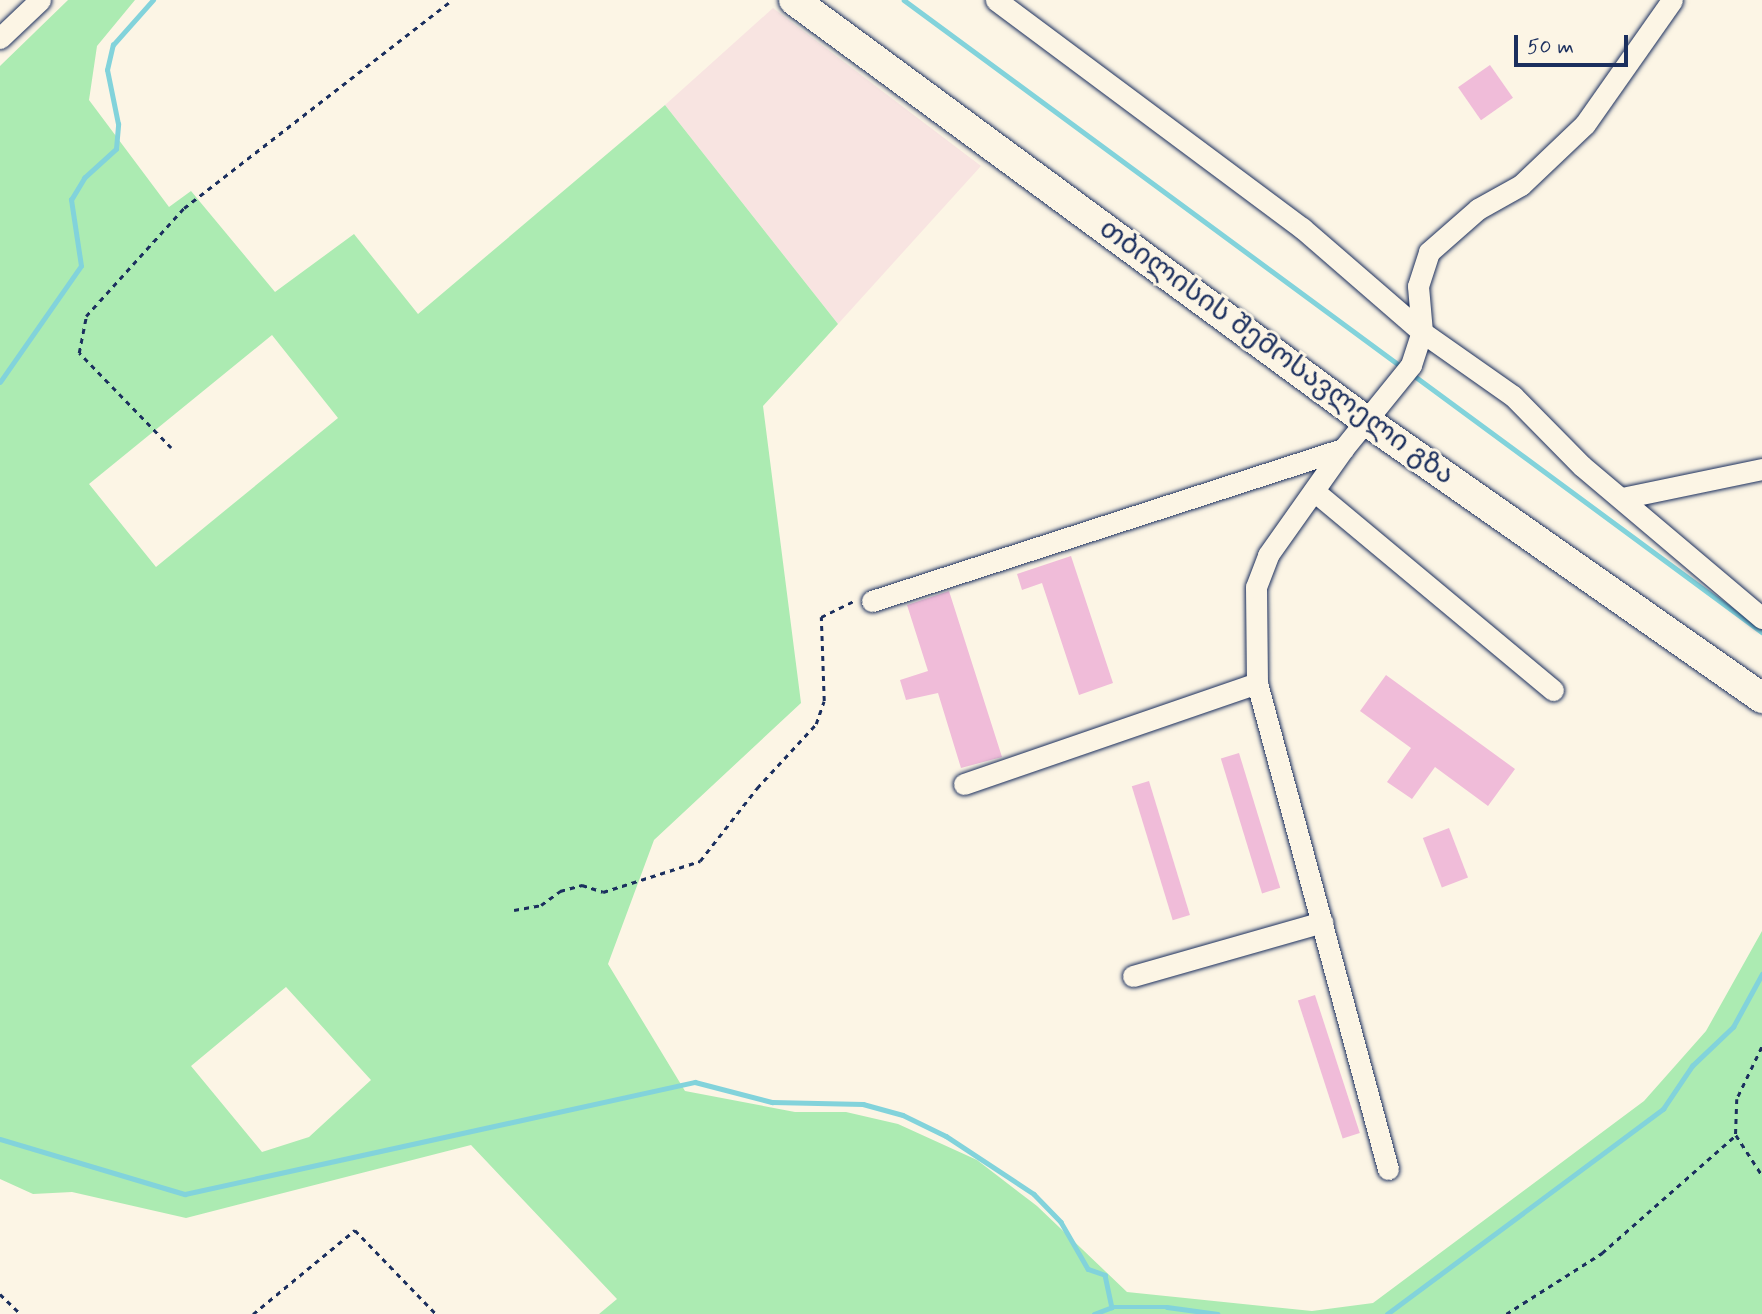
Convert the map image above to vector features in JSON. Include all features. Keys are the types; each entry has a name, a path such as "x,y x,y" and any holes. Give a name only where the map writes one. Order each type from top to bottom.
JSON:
{"highway":[{"name":"თბილისის შემოსავლელი გზა","path":"794,0 1365,420 1762,698"}],"street":[{"path":"0,38 40,0"},
{"path":"996,0 1021,7 1303,228 1422,332 1513,396 1582,466 1762,618"},
{"path":"1388,1169 1257,683 1253,618 1256,587 1268,555 1343,449 1365,420 1396,387 1411,365 1422,332 1418,286 1429,252 1478,209 1521,185 1585,124 1672,0"},
{"path":"872,600 1343,449"},
{"path":"1622,498 1762,469"},
{"path":"1314,491 1553,690"},
{"path":"964,784 1257,683"},
{"path":"1133,976 1322,922"}],"path":[{"path":"170,448 79,353 86,316 184,208 452,0"},
{"path":"514,910 541,905 560,891 582,885 603,892 700,861 757,788 816,724 824,701 821,617 854,601 872,600"},
{"path":"1762,1047 1737,1099 1737,1135 1762,1175"},
{"path":"1506,1314 1602,1254 1737,1135"},
{"path":"253,1314 355,1230 436,1314"},
{"path":"0,1294 21,1314"}],"shaded area":[{"path":"773,8 981,166 838,324 665,105"}],"green space":[{"path":"68,0 135,0 97,46 89,100 169,207 191,191 275,292 354,234 418,314 665,105 838,324 763,406 801,703 654,840 608,964 685,1091 795,1112 846,1112 898,1124 977,1160 1037,1206 1127,1292 1312,1311 1373,1303 1644,1101 1706,1031 1762,931 1762,1314 599,1314 617,1299 471,1145 186,1218 72,1192 33,1194 0,1179 0,66","holes":["272,335 338,418 156,567 89,484","286,987 371,1080 309,1137 262,1152 191,1066"]}],"building":[{"path":"1490,65 1513,98 1481,120 1458,87"},
{"path":"1071,556 1113,683 1079,695 1042,583 1022,590 1017,574"},
{"path":"949,591 1002,757 961,768 938,693 906,700 900,680 928,671 907,605"},
{"path":"1386,675 1515,769 1488,806 1435,767 1412,799 1387,782 1411,748 1360,711"},
{"path":"1239,753 1280,888 1262,893 1221,759"},
{"path":"1149,781 1190,915 1173,920 1132,786"},
{"path":"1449,828 1468,877 1442,888 1423,838"},
{"path":"1315,995 1360,1133 1343,1138 1298,1001"}],"waterway":[{"path":"0,382 81,266 71,200 84,178 116,149 118,124 107,70 113,45 153,0"},
{"path":"904,0 1402,367"},
{"path":"1412,374 1762,632"},
{"path":"1387,1314 1663,1109 1692,1066 1733,1027 1762,974"},
{"path":"0,1139 185,1194 695,1082 772,1102 863,1104 903,1115 946,1136 1034,1194 1061,1222 1088,1269 1105,1275 1112,1307"},
{"path":"1094,1314 1112,1307 1167,1307 1218,1314"}]}
